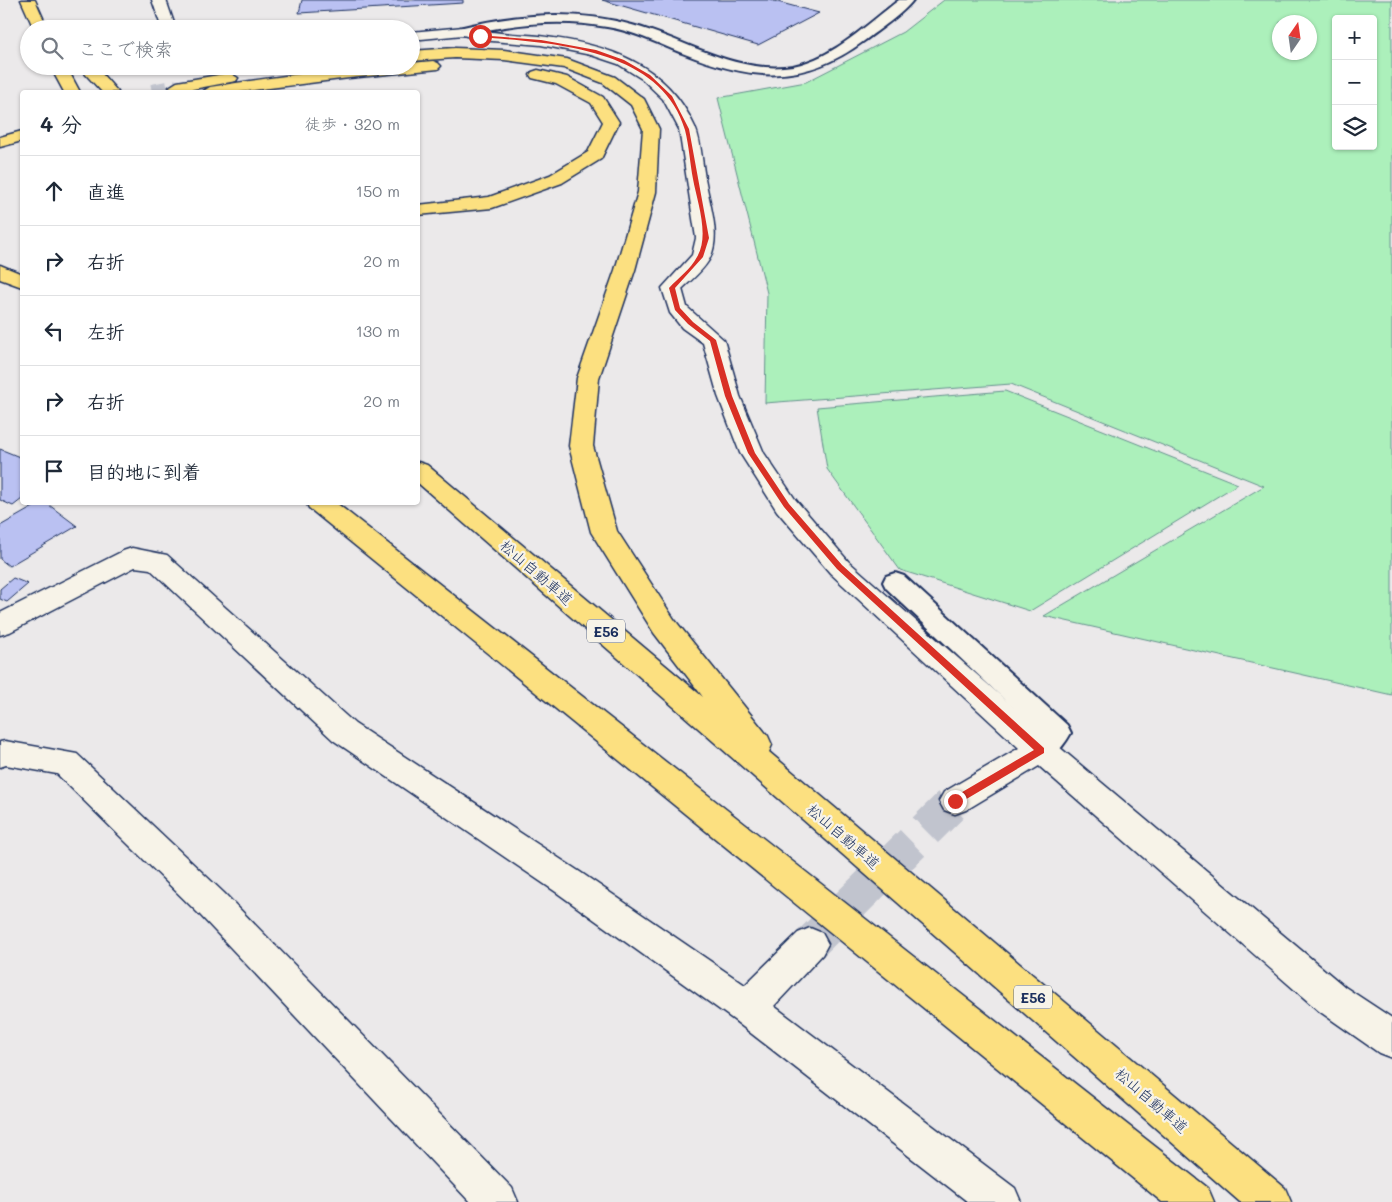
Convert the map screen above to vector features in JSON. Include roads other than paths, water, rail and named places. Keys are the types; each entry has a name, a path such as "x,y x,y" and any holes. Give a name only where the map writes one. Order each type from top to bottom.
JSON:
{"highway":[{"path":"33,4 39,20"},
{"path":"33,4 46,20"},
{"path":"420,56 504,55 567,64 609,80 638,102 650,129 647,192 625,270 588,378 581,446 604,532 664,626 794,793"},
{"path":"420,67 453,65 508,69 561,80 597,100 611,122 595,155 556,179 492,202 420,210"},
{"path":"63,75 71,90"},
{"path":"94,75 108,90"},
{"path":"177,87 251,75"},
{"path":"223,90 328,75"},
{"path":"0,127 20,122"},
{"path":"0,142 20,137"},
{"path":"0,271 20,280"},
{"name":"松山自動車道","path":"420,472 1271,1202"},
{"path":"322,505 1194,1202"}],"street":[{"path":"158,0 166,20"},
{"path":"420,35 464,30 480,36 541,41 594,51 631,66 648,76 670,97 687,129 706,238 700,257 672,288 677,309 690,323 713,340 729,396 752,453 786,505 840,567 1040,750 1332,999 1392,1040"},
{"path":"0,625 132,557 158,561 344,732 568,882 747,1008 1002,1202"},
{"path":"2,747 66,763 212,904 498,1202"},
{"path":"955,801 1040,750"},
{"path":"747,1008 810,944"}],"lane":[{"path":"464,30 530,17 597,20 628,28 745,68 792,70 834,55 907,0"},
{"path":"895,582 1057,733 1040,750"}],"tunnel":[{"path":"162,90 177,87"},
{"path":"810,944 955,801"}]}
